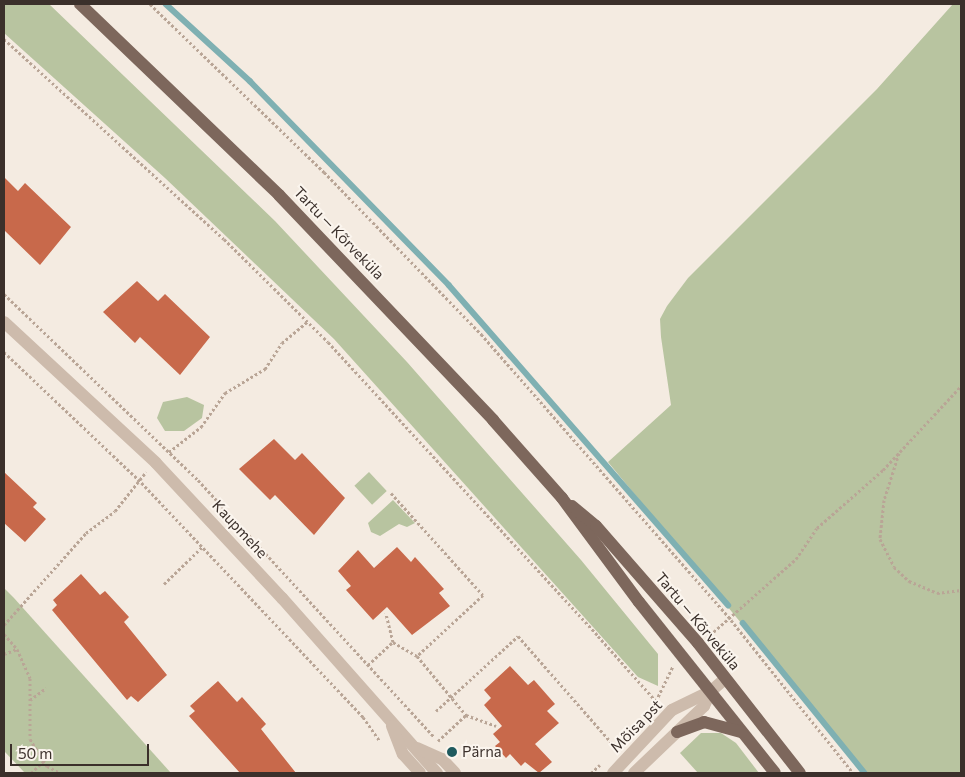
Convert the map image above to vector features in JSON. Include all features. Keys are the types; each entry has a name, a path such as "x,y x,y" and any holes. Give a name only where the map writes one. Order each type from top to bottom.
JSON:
{"main road":[{"name":"Tartu — Kõrveküla","path":"80,4 347,263 562,498 638,602 775,773"},
{"name":"Tartu — Kõrveküla","path":"562,498 596,526 725,679 800,773"},
{"path":"677,732 704,722 742,732"}],"street":[{"name":"Kaupmehe","path":"4,322 156,463 437,773"},
{"name":"Mõisa pst","path":"613,773 672,710 711,691 725,679"},
{"name":"Mõisa pst","path":"634,773 704,706 711,691"},
{"path":"390,719 403,754 420,773"},
{"path":"413,746 442,759 455,773"}],"path":[{"path":"150,4 324,172 481,334 731,620 853,773"},
{"path":"4,39 224,238 328,342 650,694 656,701 650,709"},
{"path":"4,294 42,329"},
{"path":"4,352 79,420 202,547 363,717 382,744"},
{"path":"731,620 796,559 817,528 882,470 961,386"},
{"path":"900,450 884,500 880,539 894,567 909,581 936,593 961,590"},
{"path":"391,493 483,595 417,656"},
{"path":"164,584 202,547"},
{"path":"386,613 393,642 417,656 454,696 466,715 496,726"},
{"path":"4,634 17,649 30,678 30,739 44,761 60,773"},
{"path":"436,711 518,636 616,748"},
{"path":"368,665 393,642"},
{"path":"4,654 17,649"},
{"path":"30,700 46,688"},
{"path":"438,742 466,715"},
{"path":"610,754 622,742"},
{"path":"592,773 604,760"},
{"path":"31,773 44,761"}],"green space":[{"path":"4,4 49,4 275,221 407,362 581,560 658,654 658,686 638,677 334,339 165,178 4,33"},
{"path":"953,4 961,4 961,773 865,773 608,462 671,405 660,319 667,306 688,278 877,89"},
{"path":"187,397 204,405 202,418 184,431 165,431 157,418 163,402"},
{"path":"369,472 387,491 372,505 354,486"},
{"path":"393,500 415,523 407,527 399,524 380,536 371,532 368,523"},
{"path":"4,588 171,773 25,773 4,751"},
{"path":"701,733 721,733 736,743 759,773 698,773 680,753"}],"building":[{"path":"4,177 18,191 25,183 71,227 40,265 4,230"},
{"path":"137,281 158,301 165,294 210,337 180,375 140,337 135,343 103,312"},
{"path":"274,439 295,460 302,453 345,498 314,535 275,495 270,500 239,469"},
{"path":"4,472 37,503 33,507 46,519 25,542 4,523"},
{"path":"397,547 411,562 415,557 444,589 439,593 450,606 412,635 387,607 373,620 346,590 351,586 338,571 358,550 374,568"},
{"path":"81,574 100,595 105,591 129,617 124,622 167,675 138,702 131,696 127,700 52,610 57,605 53,600"},
{"path":"510,666 528,685 534,680 555,704 547,711 559,723 535,744 552,762 539,773 525,762 521,766 510,754 506,758 495,746 500,742 493,734 502,726 484,705 491,698 484,690"},
{"path":"218,681 237,702 242,697 266,724 261,729 296,773 240,773 189,716 195,711 190,706"}],"waterway":[{"path":"166,4 250,81 449,285 728,605"},
{"path":"743,623 865,773"}],"place":[{"name":"Pärna","path":"452,752"}]}
